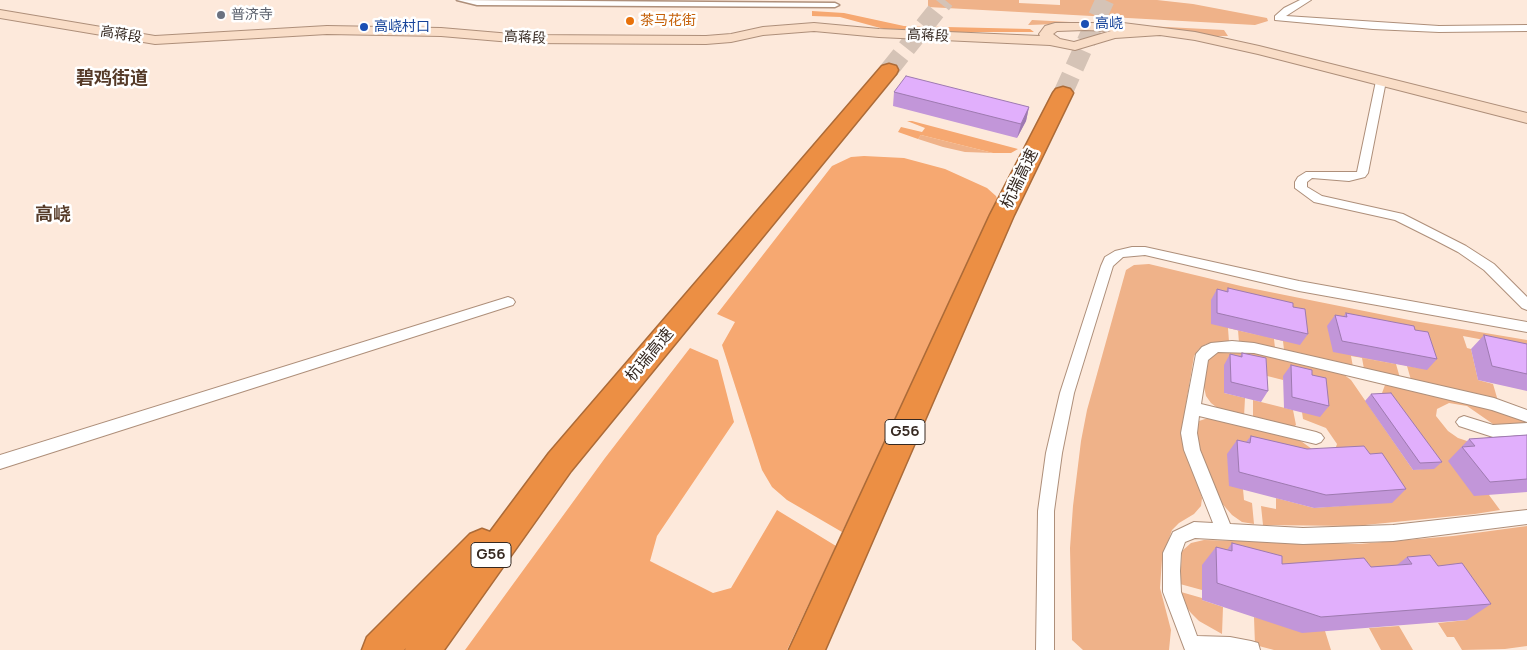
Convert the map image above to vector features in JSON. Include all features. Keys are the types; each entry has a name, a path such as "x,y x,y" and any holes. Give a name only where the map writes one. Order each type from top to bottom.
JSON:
{"highway":[{"name":"杭瑞高速","path":"423,650 560,462 889,70"},
{"name":"杭瑞高速","path":"807,650 1002,215 1062,93"},
{"path":"380,650 560,462"}],"main road":[{"name":"高蒋段","path":"0,14 155,40 327,30 441,32 523,39 706,40 731,38 763,31 814,27 879,33 1051,41 1069,46 1114,34 1160,32"},
{"path":"1051,41 1046,34 1050,29 1067,27 1086,26 1160,32 1234,44 1527,118"},
{"path":"1067,27 1083,33 1086,36 1084,42"}],"street":[{"path":"461,0 486,3 835,5"},
{"path":"1306,0 1287,10 1278,18 1431,28 1527,28"},
{"path":"1381,81 1362,175 1349,177 1310,174 1300,182 1302,188 1308,194 1318,199 1399,217 1439,236 1488,267 1527,305"},
{"path":"1045,650 1046,511 1054,453 1067,393 1110,260 1119,254 1145,251 1309,288 1527,327"},
{"path":"0,462 508,302"},
{"path":"1224,531 1192,450 1189,433 1201,358 1206,351 1216,347 1254,348 1494,404 1527,416"},
{"path":"1193,408 1316,438"},
{"path":"1464,422 1493,431 1527,430"},
{"path":"1251,650 1230,646 1193,648 1172,592 1170,571 1172,553 1179,537 1194,530 1303,536 1393,533 1527,517"}],"shaded area":[{"path":"928,0 1019,0 1019,3 1060,5 1060,0 1157,0 1193,4 1267,18 1268,21 1255,25 928,7"},
{"path":"812,11 844,13 904,26 1030,29 1034,32 947,32 884,29 840,17 812,16"},
{"path":"1032,20 1224,30 1228,36 1215,36 1155,27 1087,23 1028,25"},
{"path":"907,121 1018,149 1011,153 993,153 921,135 918,139 898,132 901,127 922,132 925,128"},
{"path":"921,135 993,153 965,152 943,147 918,139"},
{"path":"851,157 904,158 945,169 987,188 996,196 1000,206 842,532 787,500 772,487 762,470 722,345 735,322 717,314 832,166"},
{"path":"1149,264 1245,287 1414,321 1527,340 1527,348 1463,336 1467,348 1471,349 1478,380 1493,384 1498,401 1411,380 1407,366 1427,369 1351,356 1353,367 1284,350 1283,341 1228,328 1229,342 1206,344 1194,356 1182,428 1183,440 1202,498 1201,506 1194,514 1179,523 1172,530 1162,559 1160,588 1171,630 1169,650 1083,650 1072,640 1070,548 1081,441 1087,410 1126,270 1134,265"},
{"path":"1238,330 1274,339 1275,348 1239,343"},
{"path":"690,348 718,360 734,422 657,536 650,561 713,593 731,588 777,510 836,546 787,650 465,650 605,458"},
{"path":"1229,349 1252,352 1343,374 1351,380 1413,470 1434,468 1382,393 1385,385 1390,384 1494,409 1527,420 1527,426 1502,426 1493,424 1467,406 1449,403 1437,409 1436,416 1448,431 1458,438 1470,442 1527,434 1489,495 1500,510 1355,526 1263,525 1261,506 1276,509 1276,498 1314,508 1392,502 1229,485 1243,489 1244,500 1252,503 1254,524 1242,522 1232,515 1219,500 1198,448 1196,428 1199,421 1211,417 1294,436 1316,452 1335,450 1337,444 1326,428 1303,419 1302,412 1283,376 1283,380 1224,365 1224,393 1245,398 1244,417 1220,410 1211,403 1206,396 1204,387 1209,357 1213,353"},
{"path":"1362,358 1396,364 1400,378 1364,369"},
{"path":"1253,400 1293,410 1296,425 1292,428 1253,418"},
{"path":"1527,526 1527,646 1505,649 1462,650 1454,637 1447,637 1438,623 1467,620 1202,590 1180,584 1182,551 1191,543 1204,540 1359,544 1453,536"},
{"path":"1181,592 1223,607 1222,634 1199,621 1191,613 1184,604"},
{"path":"1254,617 1325,631 1331,650 1274,650 1255,645"},
{"path":"1399,626 1413,650 1381,650 1369,628"}],"building":[{"path":"906,76 1029,107 1021,124 894,92"},
{"path":"1228,288 1293,303 1293,307 1305,309 1308,334 1217,313 1217,289 1228,292"},
{"path":"1346,313 1414,326 1415,330 1428,332 1437,359 1342,341 1335,315 1347,317"},
{"path":"1484,335 1527,344 1527,374 1492,366"},
{"path":"1242,353 1266,358 1268,391 1231,382 1230,354 1242,357"},
{"path":"1291,365 1312,370 1312,375 1326,378 1329,406 1292,397"},
{"path":"1391,393 1442,462 1420,463 1371,394"},
{"path":"1527,435 1527,479 1490,482 1462,447 1475,446 1469,439"},
{"path":"1251,436 1307,449 1364,446 1370,454 1382,453 1406,489 1326,495 1239,472 1237,440 1250,443"},
{"path":"1232,543 1282,556 1282,564 1364,558 1371,567 1412,564 1407,557 1430,555 1438,566 1462,563 1491,604 1321,617 1217,583 1216,547 1232,551"}],"tunnel":[{"path":"889,70 945,0"},
{"path":"1063,93 1105,0"}],"place":[{"name":"普济寺","path":"221,15"},
{"name":"茶马花街","path":"630,21"},
{"name":"高峣","path":"1085,24"},
{"name":"高峣村口","path":"364,27"}],"district":[{"name":"碧鸡街道","path":"112,79"},
{"name":"高峣","path":"53,215"}]}
